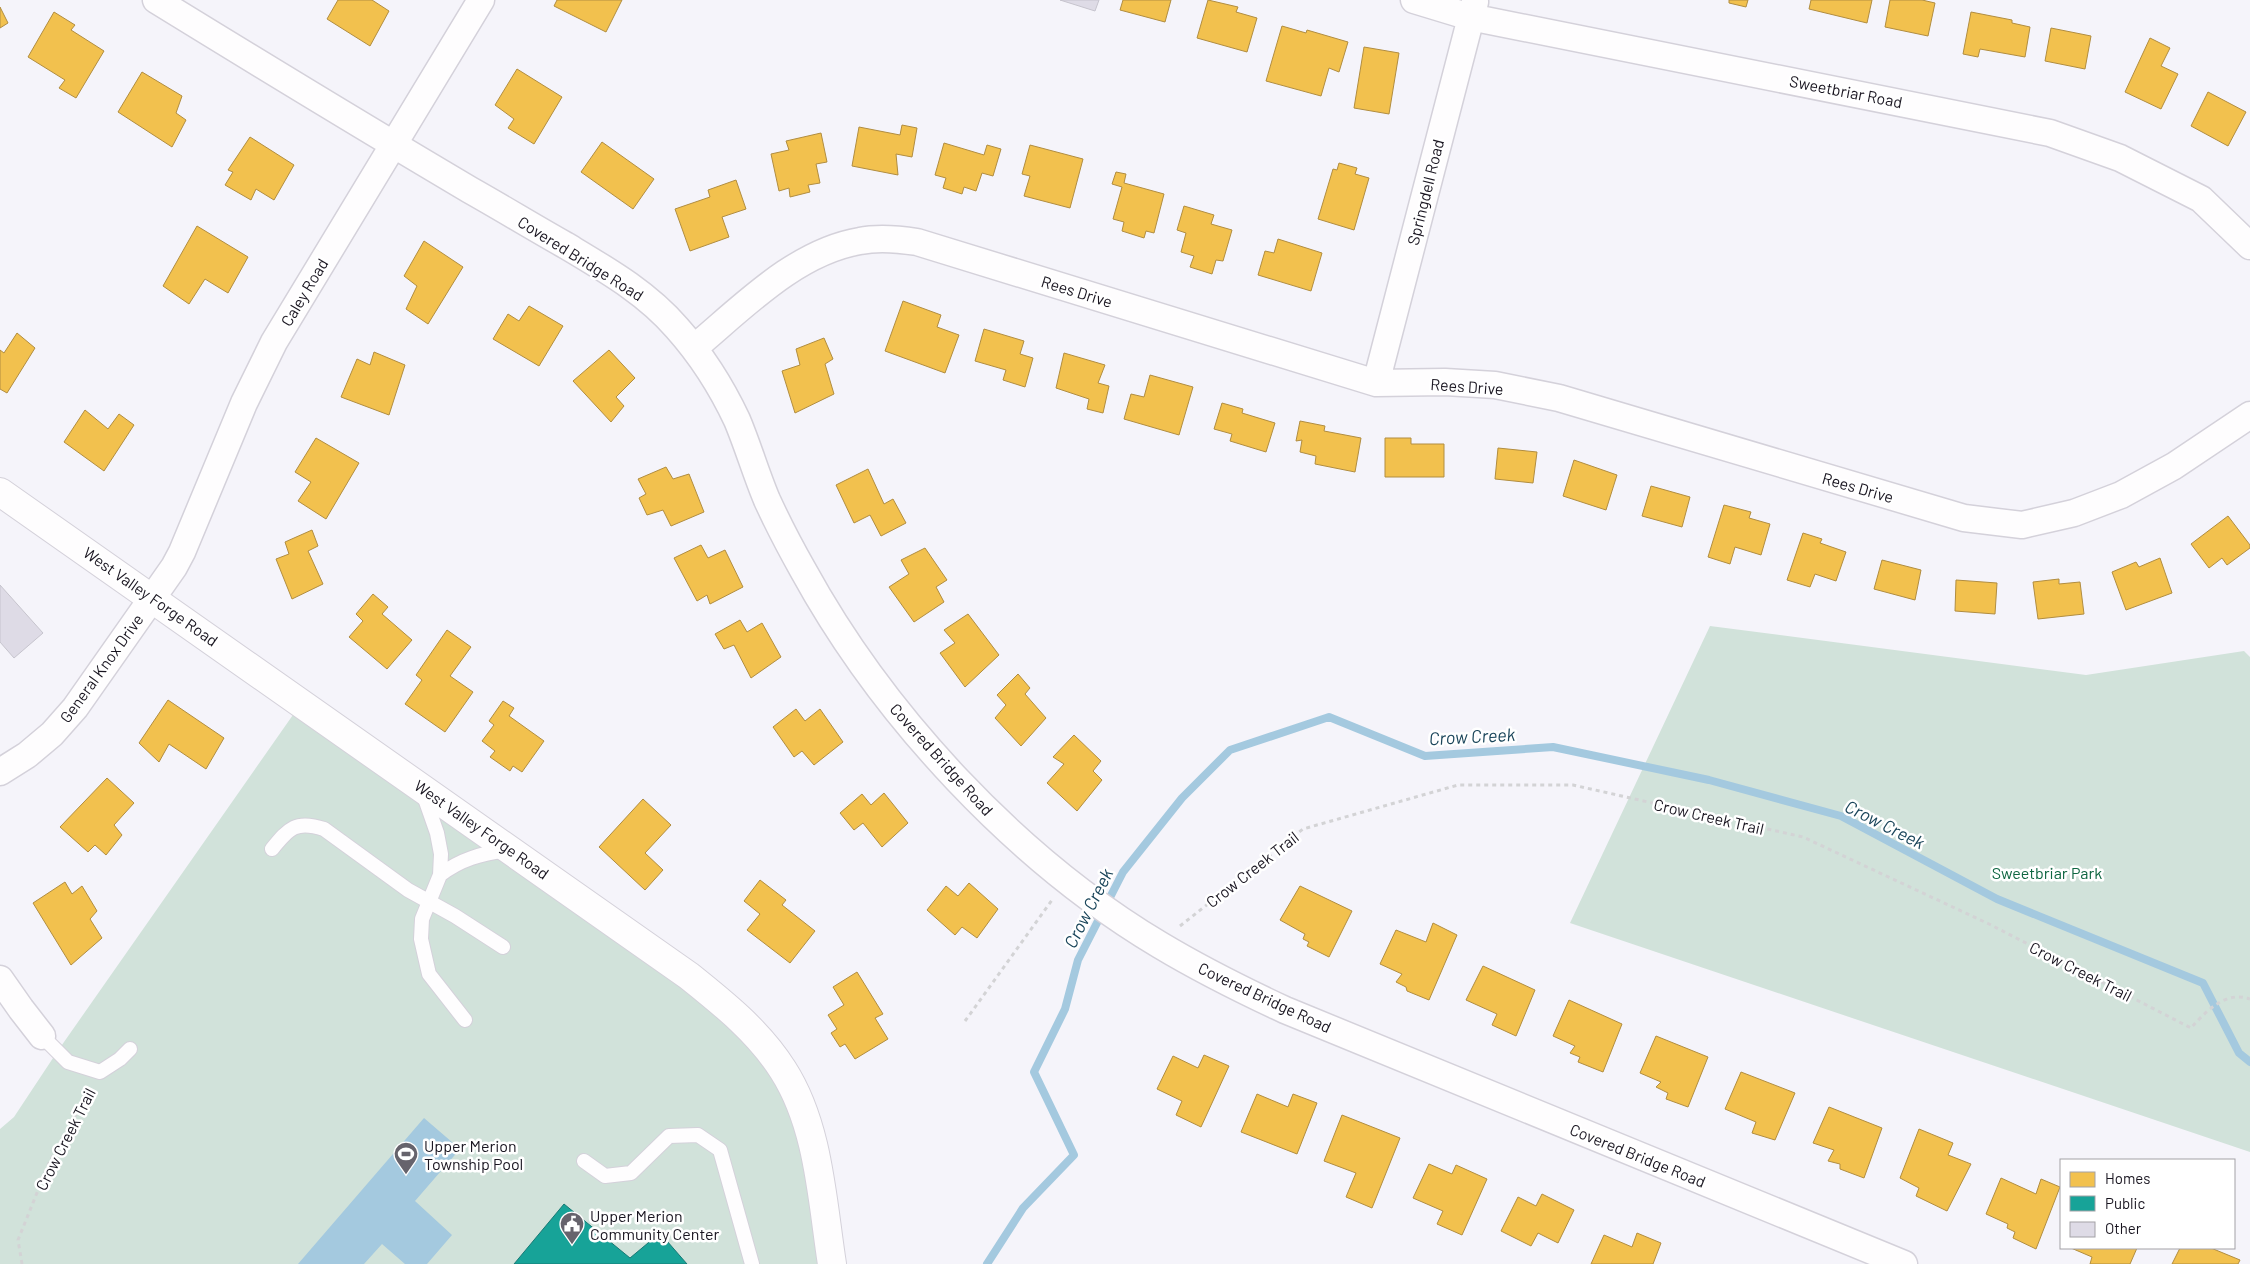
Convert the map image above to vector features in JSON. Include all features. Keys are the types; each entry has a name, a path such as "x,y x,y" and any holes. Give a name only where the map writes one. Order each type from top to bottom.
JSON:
{"main road":[{"name":"West Valley Forge Road","path":"0,492 420,785 689,976 726,1006 768,1048 784,1070 804,1113 816,1163 832,1264"}],"street":[{"name":"Covered Bridge Road","path":"156,0 634,288 664,314 694,348 712,372 726,396 767,500 808,580 865,668 929,749 995,818 1067,879 1113,914 1158,944 1285,1010 1904,1264"},
{"name":"Caley Road","path":"152,598 182,552 262,365 481,0"},
{"name":"Sweetbriar Road","path":"1414,0 1473,9 2050,133 2120,158 2201,198 2250,246"},
{"name":"Springdell Road","path":"1376,383 1473,9"},
{"name":"Rees Drive","path":"694,348 774,283 805,262 833,248 860,241 889,238 917,242 1376,383 1446,382 1495,385 1555,398 1964,518 2022,525 2074,513 2121,495 2174,466 2250,415"},
{"name":"General Knox Drive","path":"0,772 27,755 52,734 75,708 152,598"},
{"path":"0,978 20,1009 42,1036"}],"lane":[{"path":"420,785 438,838 441,854 440,875 422,918 421,939 429,974 465,1020"},
{"path":"272,849 286,831 298,825 310,824 324,828 408,890 455,916 503,947"},
{"path":"440,875 452,866 469,858 510,849"},
{"path":"42,1036 68,1062 100,1072 120,1059 130,1048"},
{"path":"584,1161 605,1176 631,1174 669,1136 698,1135 720,1150 752,1264"}],"path":[{"name":"Crow Creek Trail","path":"1158,944 1303,829 1458,785 1573,785 1803,837 1989,924 2191,1028 2205,1012 2232,996 2250,999"},
{"path":"965,1022 1067,879"},
{"name":"Crow Creek Trail","path":"22,1264 18,1240 21,1231 49,1163 100,1072"}],"green space":[{"name":"Sweetbriar Park","path":"1710,626 2086,675 2244,651 2250,657 2250,1152 1570,923"},
{"path":"302,702 689,976 783,1070 832,1264 0,1264 0,1129 14,1117 57,1052"}],"water":[{"name":"Upper Merion Township Pool","path":"424,1118 460,1149 415,1201 452,1235 427,1264 405,1264 382,1244 364,1264 298,1264"}],"building: Homes":[{"path":"338,0 372,0 389,11 370,46 327,19"},
{"path":"557,0 622,0 606,32 554,6"},
{"path":"1123,0 1171,0 1165,22 1120,10"},
{"path":"1208,0 1238,7 1236,12 1257,18 1247,52 1197,38"},
{"path":"1729,0 1748,0 1746,7 1729,3"},
{"path":"1811,0 1872,0 1867,23 1809,9"},
{"path":"1890,0 1922,0 1935,3 1928,36 1885,27"},
{"path":"0,7 8,23 0,28"},
{"path":"54,12 75,25 71,30 104,51 76,98 59,88 65,80 28,57"},
{"path":"1971,12 2012,20 2012,23 2030,27 2025,57 1980,49 1978,57 1963,54"},
{"path":"1282,26 1306,33 1307,30 1348,42 1339,72 1329,68 1321,96 1266,81"},
{"path":"2051,28 2091,36 2085,69 2045,61"},
{"path":"2150,38 2170,48 2161,66 2178,74 2161,109 2125,92"},
{"path":"1364,47 1399,53 1389,114 1354,108"},
{"path":"517,69 562,97 534,144 508,128 514,119 495,105"},
{"path":"142,72 182,96 176,113 186,120 172,147 118,112"},
{"path":"2208,92 2246,112 2228,146 2191,126"},
{"path":"902,125 917,128 912,157 896,154 898,175 852,166 859,127 900,135"},
{"path":"821,133 827,162 816,164 820,183 808,185 810,192 790,197 789,188 779,191 771,154 789,150 786,141"},
{"path":"250,137 294,165 274,200 256,189 251,200 225,185 233,172 228,170"},
{"path":"602,142 654,179 633,209 581,172"},
{"path":"944,143 984,155 987,145 1001,149 993,176 982,173 976,191 964,187 962,194 943,188 946,178 935,175"},
{"path":"1030,145 1083,159 1070,208 1024,196 1030,176 1022,174"},
{"path":"1339,163 1357,168 1355,174 1369,178 1354,230 1318,219 1333,169 1337,170"},
{"path":"1116,172 1126,174 1124,183 1164,194 1154,233 1146,231 1144,238 1122,231 1124,222 1113,219 1122,187 1112,184"},
{"path":"736,180 746,209 722,217 729,237 690,251 675,209 710,197 708,190"},
{"path":"1184,206 1214,215 1211,224 1232,230 1223,261 1216,260 1212,274 1190,267 1194,256 1181,252 1186,233 1177,230"},
{"path":"197,226 248,257 228,293 205,279 189,304 163,286"},
{"path":"1278,239 1322,253 1311,291 1258,275 1265,251 1274,253"},
{"path":"424,241 463,267 428,324 406,309 417,286 404,276"},
{"path":"903,301 941,315 937,327 959,335 945,373 885,351"},
{"path":"529,306 563,326 539,366 493,339 508,314 519,321"},
{"path":"984,329 1024,341 1020,354 1033,358 1025,387 1003,380 1006,370 975,361"},
{"path":"17,333 35,348 7,393 0,389 0,350 4,353"},
{"path":"824,338 833,359 825,364 834,394 795,413 782,371 800,365 796,349"},
{"path":"609,350 635,378 616,397 624,406 611,422 573,381"},
{"path":"374,352 405,365 389,415 341,397 357,359 370,365"},
{"path":"1064,353 1105,365 1098,383 1109,386 1103,413 1087,409 1089,399 1056,388"},
{"path":"1150,375 1193,387 1179,435 1124,419 1131,394 1144,397"},
{"path":"1222,403 1243,409 1242,413 1275,423 1266,452 1230,441 1232,434 1214,429"},
{"path":"85,410 108,429 119,414 134,425 104,471 64,442"},
{"path":"1300,421 1325,426 1324,431 1361,438 1355,472 1315,464 1316,456 1300,452 1302,440 1296,441"},
{"path":"316,438 359,463 326,519 298,501 311,482 295,472"},
{"path":"1385,438 1411,438 1411,444 1444,444 1444,477 1385,477"},
{"path":"1498,448 1537,452 1533,483 1495,479"},
{"path":"1574,460 1617,475 1606,510 1563,496"},
{"path":"666,467 673,479 689,474 704,512 671,526 663,510 647,515 639,498 646,494 638,479"},
{"path":"868,469 884,504 893,499 906,523 881,536 870,515 854,523 836,485"},
{"path":"1651,486 1690,497 1682,527 1642,516"},
{"path":"1724,505 1751,512 1749,518 1770,524 1761,555 1735,547 1730,564 1708,557"},
{"path":"2228,516 2250,545 2250,548 2227,565 2222,558 2209,568 2191,544"},
{"path":"312,530 318,546 308,551 323,584 292,599 276,559 289,554 285,542"},
{"path":"1803,533 1822,539 1820,543 1846,552 1836,581 1815,574 1810,587 1787,580"},
{"path":"701,545 708,558 725,550 743,587 710,604 707,595 697,601 674,558"},
{"path":"925,548 947,580 936,587 944,602 914,622 889,587 909,574 901,560"},
{"path":"2160,558 2172,593 2126,610 2112,572 2136,562 2139,567"},
{"path":"1882,560 1921,570 1915,600 1874,589"},
{"path":"2059,579 2059,584 2080,582 2084,614 2038,619 2033,582"},
{"path":"1956,580 1997,583 1995,614 1955,611"},
{"path":"373,594 388,607 382,614 412,640 387,669 349,637 363,621 356,614"},
{"path":"968,614 999,655 965,687 940,653 955,643 944,630"},
{"path":"740,620 747,632 762,623 781,657 751,678 734,645 724,649 715,634"},
{"path":"447,630 471,647 450,676 473,692 445,732 405,704 422,680 416,675"},
{"path":"1018,674 1030,688 1025,694 1046,718 1021,746 995,718 1006,705 997,695"},
{"path":"168,700 224,738 206,769 169,744 159,762 139,743"},
{"path":"503,701 514,708 509,716 544,741 522,772 513,766 510,771 490,757 495,751 482,741 494,725 489,721"},
{"path":"796,709 805,721 820,709 843,742 814,765 802,751 794,757 773,727"},
{"path":"1074,735 1101,761 1093,771 1102,780 1077,811 1047,783 1064,764 1053,757"},
{"path":"107,778 134,803 114,825 122,835 106,855 95,845 88,852 60,827"},
{"path":"884,793 908,823 882,847 863,823 854,830 840,813 862,794 871,805"},
{"path":"643,799 671,825 645,853 663,870 645,890 599,847"},
{"path":"760,880 786,900 782,905 815,931 790,963 747,930 760,914 744,901"},
{"path":"65,882 72,894 82,886 97,911 90,919 102,938 71,965 33,903"},
{"path":"969,883 998,909 977,938 962,927 955,935 927,910 946,886 958,896"},
{"path":"1300,886 1352,911 1329,957 1307,946 1309,942 1303,939 1305,934 1280,920"},
{"path":"1433,923 1457,935 1429,1000 1407,991 1406,987 1396,982 1402,974 1380,964 1396,930 1426,942"},
{"path":"1483,966 1535,990 1516,1036 1492,1025 1497,1014 1466,1000"},
{"path":"857,972 883,1014 875,1018 888,1039 855,1059 845,1044 840,1047 831,1033 837,1029 828,1015 844,1005 833,987"},
{"path":"1569,1000 1622,1024 1603,1072 1578,1062 1580,1057 1570,1053 1575,1046 1553,1036"},
{"path":"1656,1036 1708,1057 1688,1107 1666,1099 1668,1093 1656,1087 1661,1082 1640,1073"},
{"path":"1204,1055 1229,1066 1201,1127 1176,1115 1182,1101 1157,1089 1173,1056 1198,1068"},
{"path":"1741,1072 1795,1093 1775,1140 1752,1133 1756,1122 1725,1109"},
{"path":"1257,1094 1288,1107 1293,1094 1317,1103 1297,1154 1241,1132"},
{"path":"1829,1107 1882,1128 1864,1178 1840,1169 1840,1164 1828,1161 1834,1150 1813,1143"},
{"path":"1342,1115 1400,1138 1372,1208 1346,1197 1356,1173 1324,1161"},
{"path":"1919,1129 1953,1143 1948,1155 1971,1164 1947,1211 1916,1196 1919,1188 1900,1178"},
{"path":"1429,1164 1452,1174 1456,1165 1487,1179 1462,1235 1437,1224 1443,1211 1413,1198"},
{"path":"2001,1178 2036,1194 2041,1179 2060,1187 2036,1249 2013,1238 2015,1232 2007,1228 2008,1224 1986,1214"},
{"path":"1542,1194 1574,1210 1558,1243 1538,1233 1531,1246 1501,1231 1518,1197 1536,1206"},
{"path":"1637,1233 1661,1243 1653,1264 1591,1264 1604,1235 1632,1247"},
{"path":"2073,1249 2137,1249 2130,1264 2090,1264 2092,1257"},
{"path":"2180,1249 2213,1249 2240,1260 2238,1264 2172,1264"}],"building: Public":[{"name":"Upper Merion Community Center","path":"564,1204 630,1258 660,1233 687,1264 514,1264"}],"building: Other":[{"path":"1060,0 1099,0 1095,11"},
{"path":"0,585 43,633 14,658 0,642"}],"waterway":[{"name":"Crow Creek","path":"987,1264 1023,1208 1074,1155 1034,1072 1065,1009 1078,960 1123,872 1182,798 1230,750 1329,717 1425,756 1553,747 1709,780 1841,816 1997,899 2203,983 2239,1053 2250,1062"}],"place":[{"name":"Upper Merion Township Pool","path":"406,1175"},
{"name":"Upper Merion Community Center","path":"572,1245"}]}
